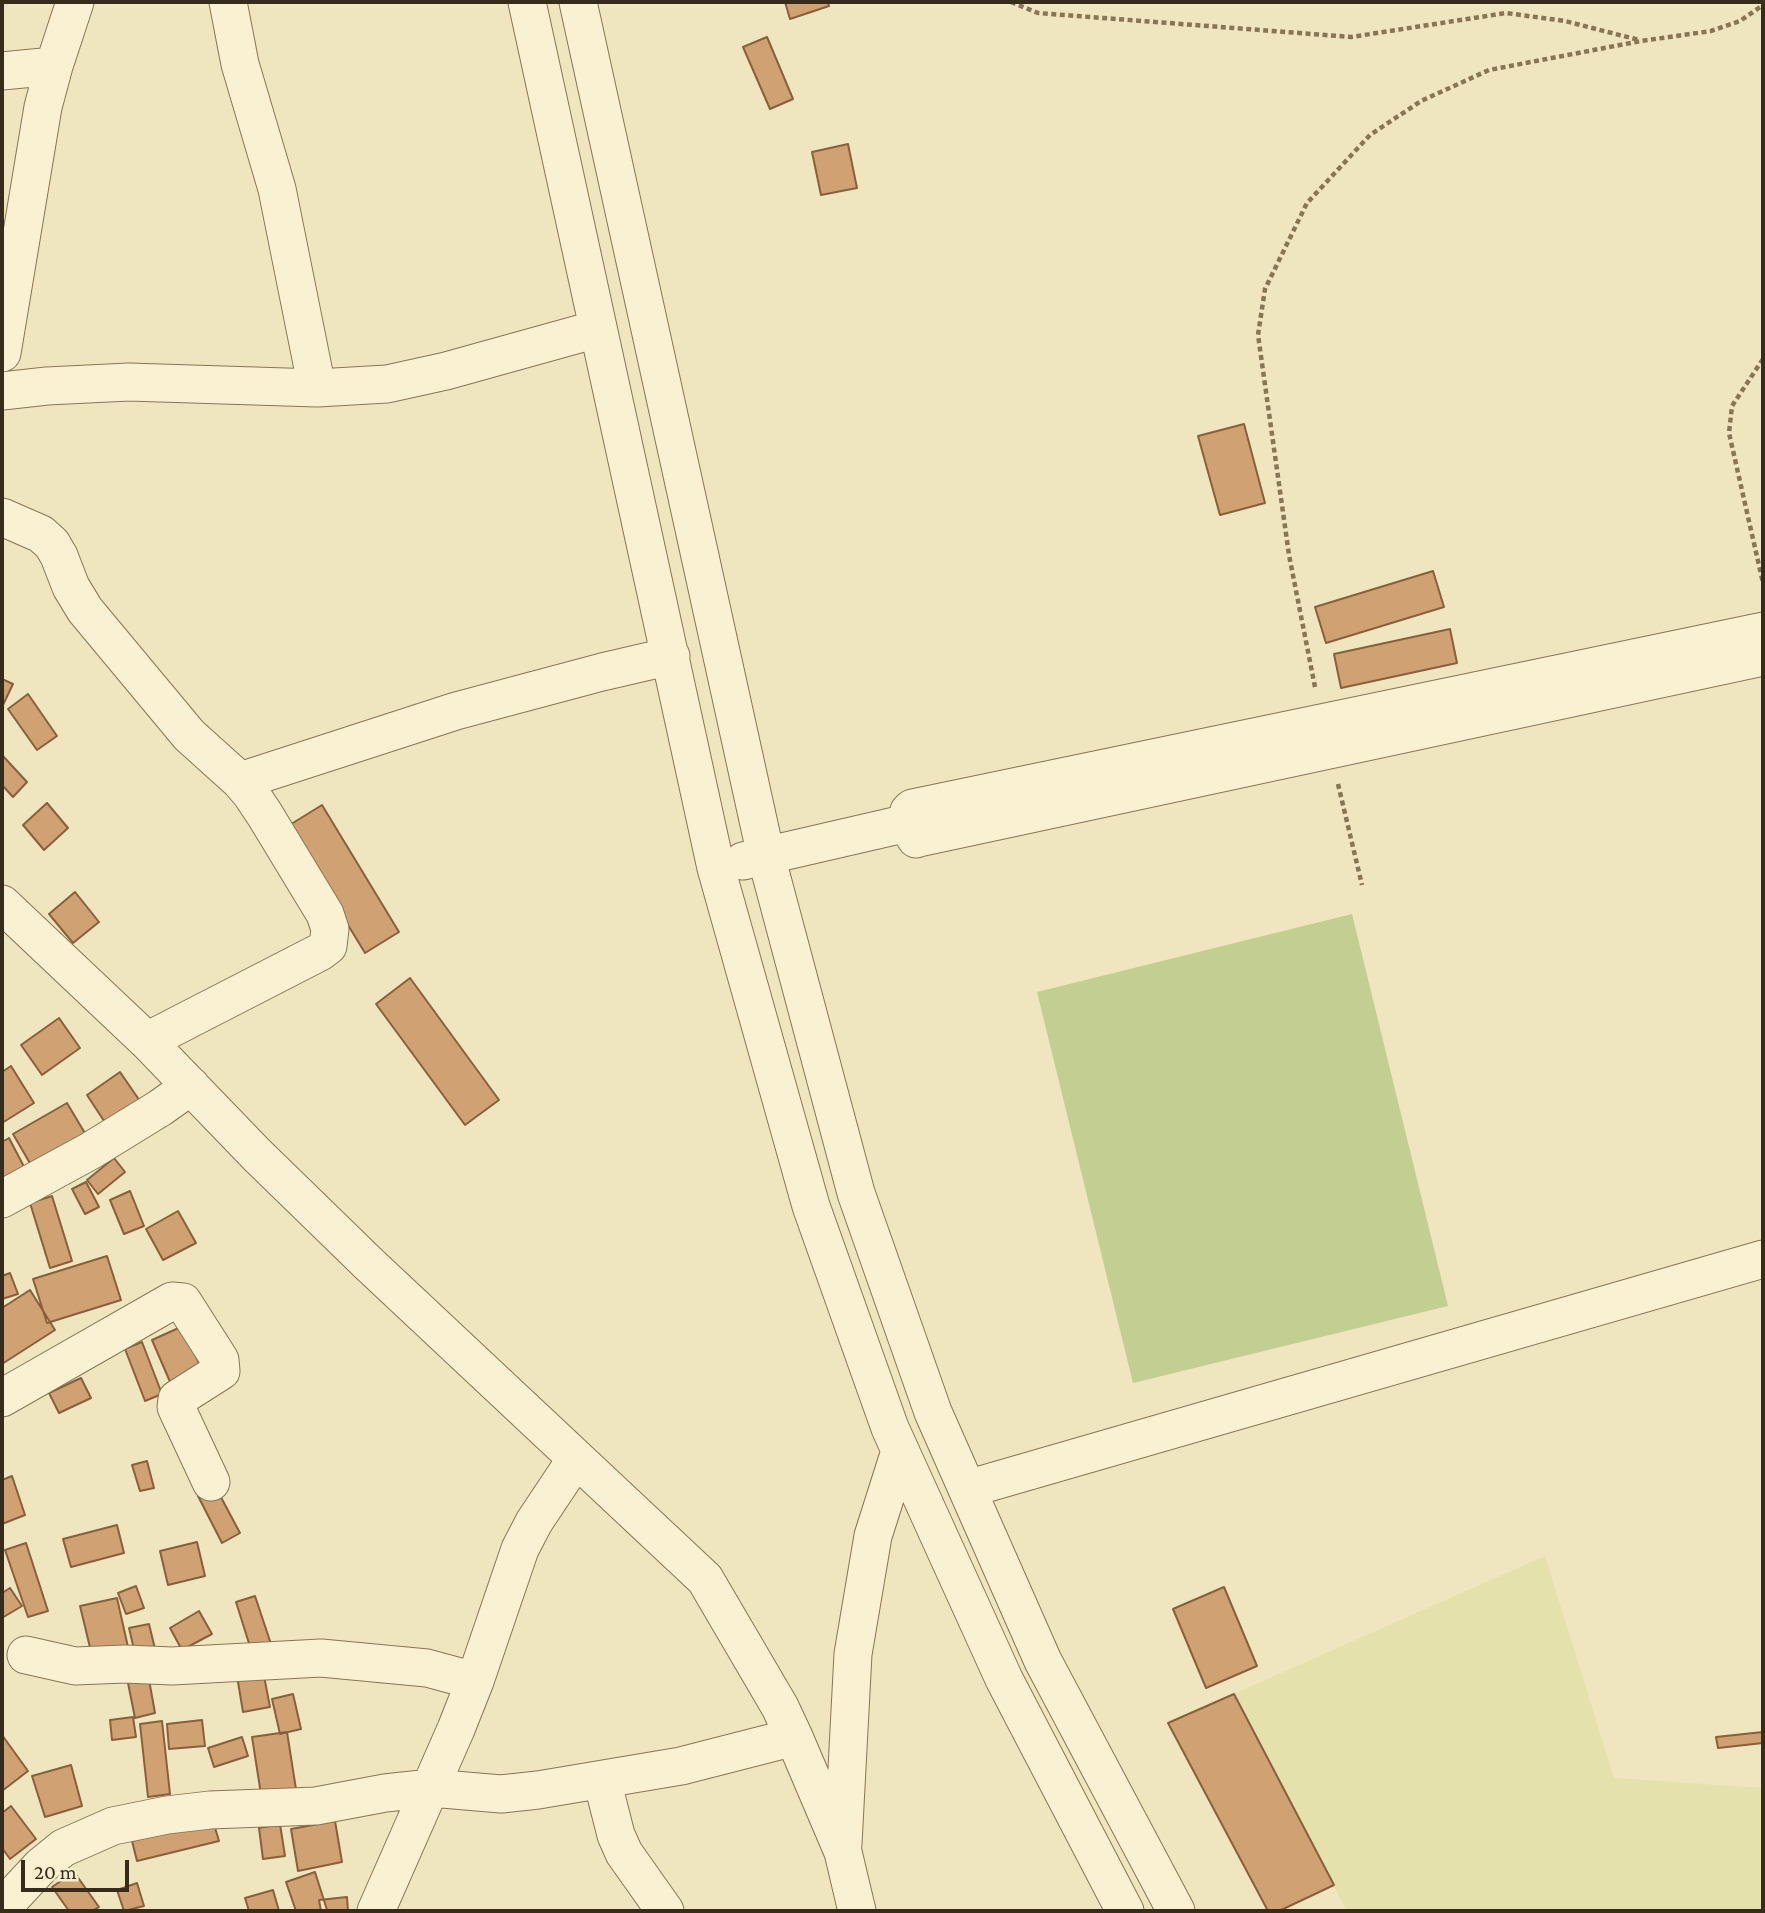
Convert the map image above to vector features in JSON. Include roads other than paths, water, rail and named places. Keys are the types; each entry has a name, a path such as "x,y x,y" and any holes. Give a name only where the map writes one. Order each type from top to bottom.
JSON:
{"street":[{"path":"2,354 43,107 75,2"},
{"path":"228,2 240,64 277,190 317,388"},
{"path":"527,2 716,868 811,1206 900,1451 1004,1679 1125,1911"},
{"path":"578,2 766,856 856,1193 933,1412 1043,1661 1176,1911"},
{"path":"2,71 54,66"},
{"path":"2,391 129,382 317,388 387,384 446,371 597,328"},
{"path":"2,517 41,534 52,544 71,587 85,610 189,735 251,794 325,915 330,929 328,946 320,952 147,1041"},
{"path":"716,868 912,822 916,839 1763,631"},
{"path":"240,781 456,711 671,656"},
{"path":"1327,736 1763,657"},
{"path":"2,904 147,1041 257,1155 369,1264 705,1579 794,1737 843,1852 856,1911"},
{"path":"2,1199 90,1151 191,1086"},
{"path":"967,1489 1763,1259"},
{"path":"2,1398 172,1301 183,1301 220,1360 221,1371 177,1399 176,1407 211,1482"},
{"path":"843,1852 853,1654 873,1536 900,1451"},
{"path":"376,1911 475,1681 520,1549 534,1522 576,1460"},
{"path":"26,1655 75,1666 172,1666 321,1658 427,1668 475,1681"},
{"path":"2,1908 41,1866 63,1848 113,1826 167,1815 209,1810 316,1806 385,1793 431,1788 502,1794 681,1766 794,1737"},
{"path":"602,1780 616,1835 624,1853 665,1911"}]}
